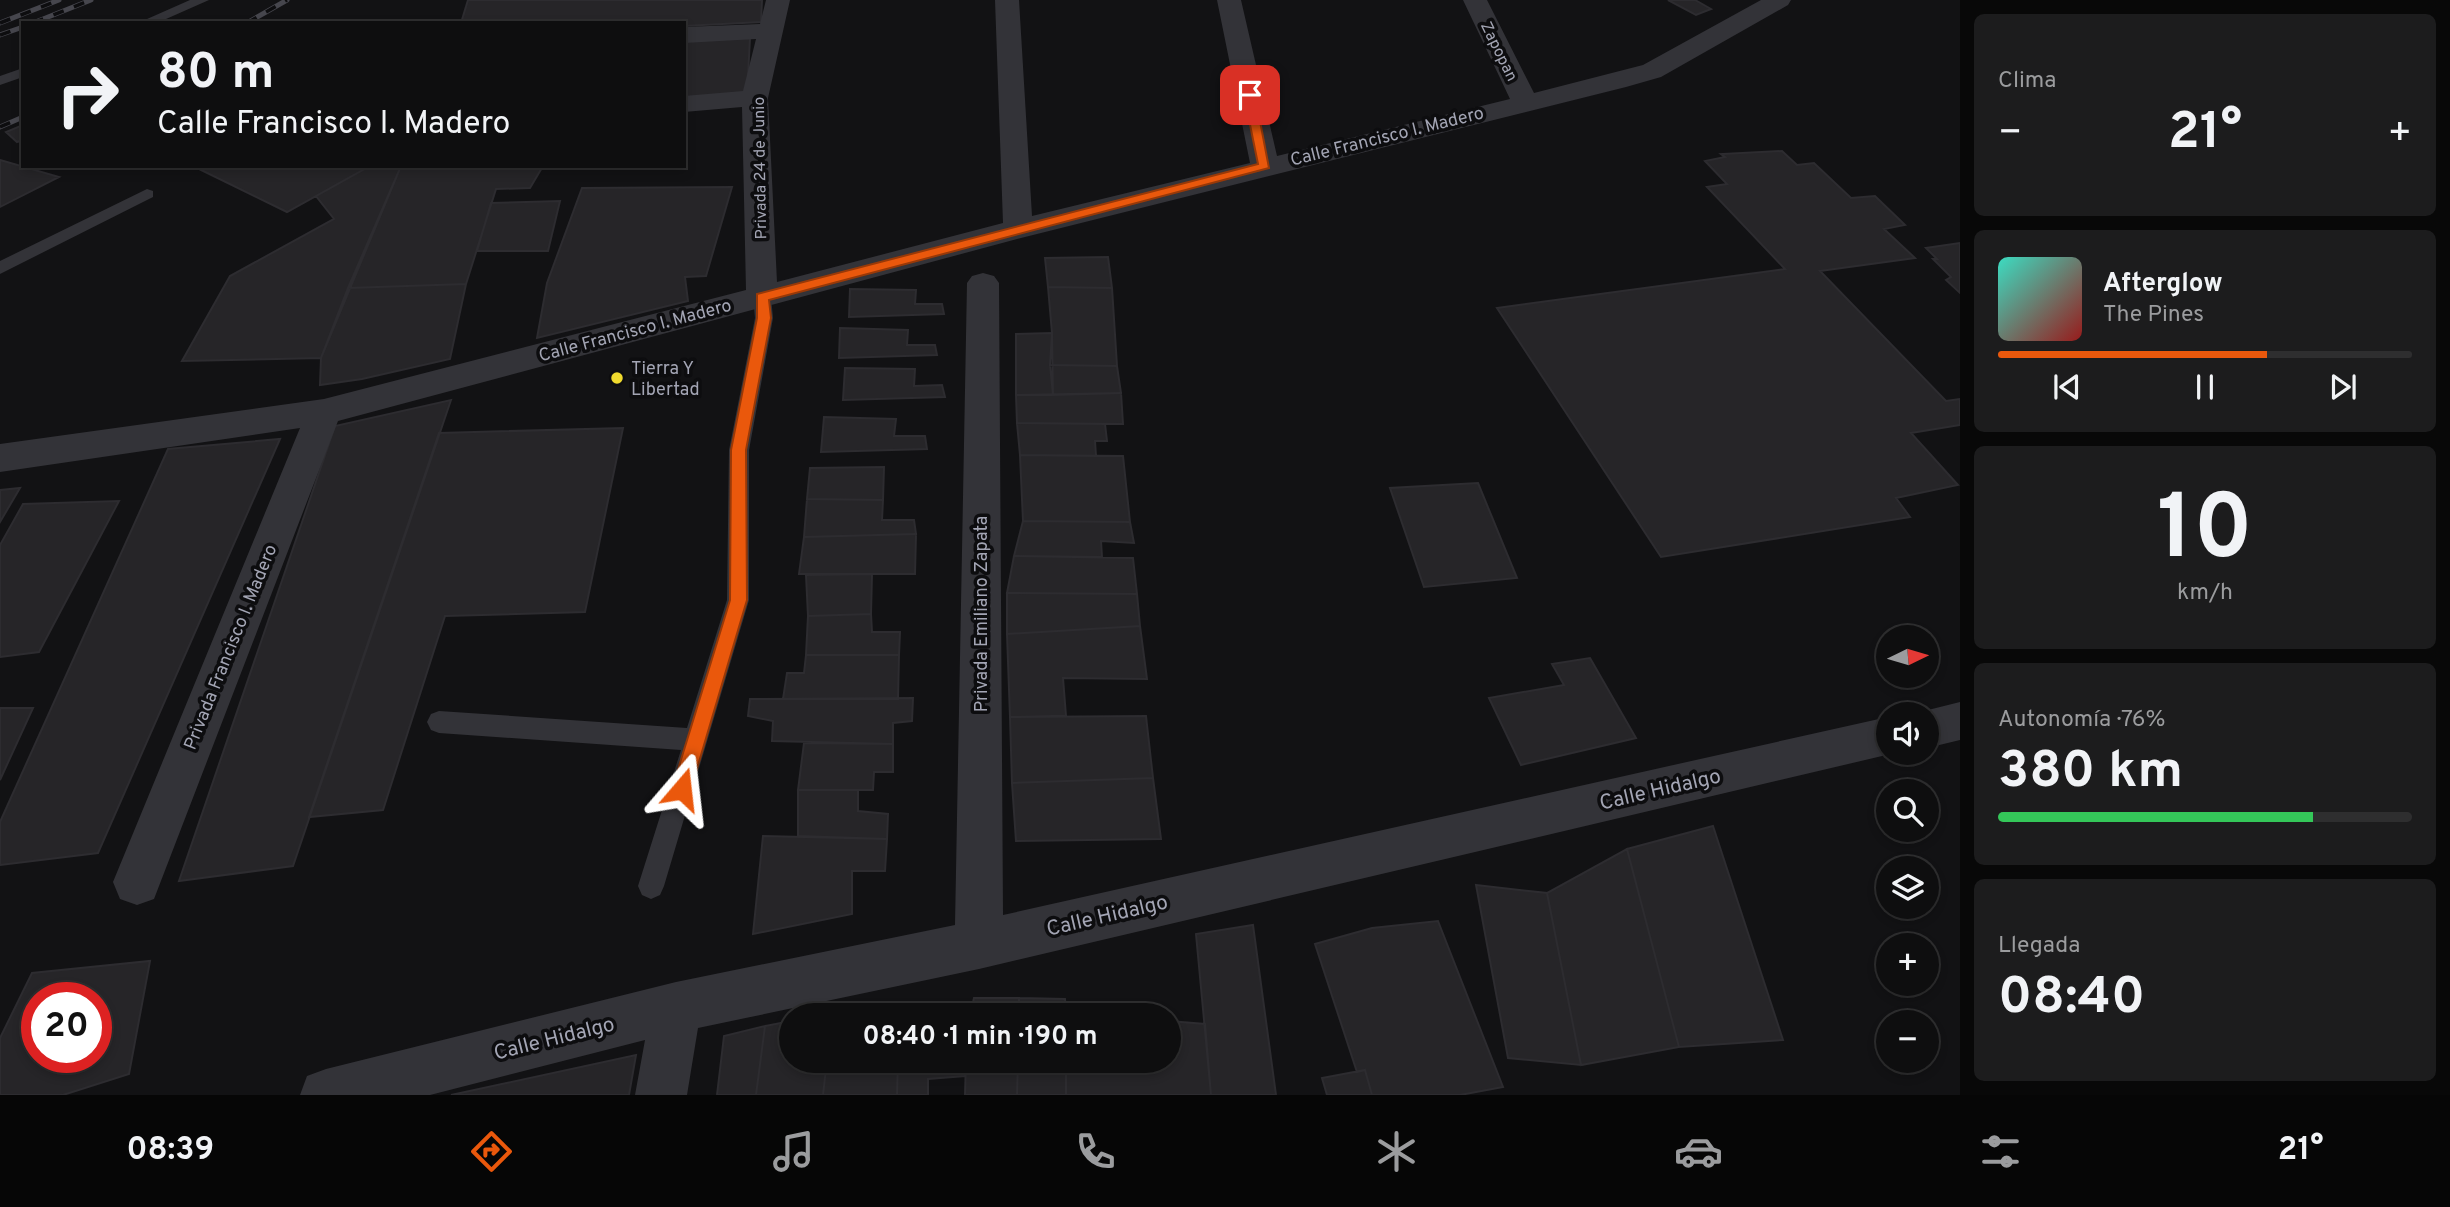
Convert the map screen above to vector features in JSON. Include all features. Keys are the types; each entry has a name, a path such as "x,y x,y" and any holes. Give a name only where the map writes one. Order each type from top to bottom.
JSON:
{"street":[{"name":"Privada 24 de Junio","path":"762,297 755,98 778,0"},
{"path":"1007,0 1018,229"},
{"path":"1230,0 1265,166"},
{"name":"Zapopan","path":"1475,0 1525,103"},
{"name":"Calle Francisco I. Madero","path":"0,458 324,412 1018,229 1652,71 1735,12 1779,0"},
{"path":"686,35 771,31"},
{"path":"686,104 755,98"},
{"name":"Privada Emiliano Zapata","path":"979,945 983,283"},
{"name":"Privada Francisco I. Madero","path":"136,882 324,412"},
{"path":"1939,725 1960,721"},
{"name":"Calle Hidalgo","path":"326,1095 676,1007 979,945 1876,740"},
{"path":"661,1095 676,1007"}],"lane":[{"path":"150,21 202,0"},
{"path":"0,81 21,73"},
{"path":"0,268 147,194"},
{"path":"651,887 738,600 739,450 764,318 762,297"},
{"path":"439,722 697,740"}],"building":[{"path":"468,0 762,0 761,22 686,26 686,21 462,21"},
{"path":"1668,0 1695,0 1711,9 1696,15"},
{"path":"750,38 747,95 686,97 686,39"},
{"path":"21,126 21,141 17,142 6,132"},
{"path":"1782,151 1797,165 1814,163 1851,198 1875,196 1905,225 1884,229 1915,258 1820,271 1946,401 1960,399 1960,425 1911,433 1958,485 1896,498 1910,517 1661,557 1497,308 1785,269 1707,187 1727,184 1705,161 1725,157 1721,154"},
{"path":"0,160 59,177 0,207"},
{"path":"197,168 366,168 287,212"},
{"path":"366,168 400,168 321,358 182,361 230,276 334,219 316,196"},
{"path":"400,168 542,168 530,188 496,189 466,284 348,288"},
{"path":"732,187 706,276 685,277 688,301 537,338 547,283 582,188"},
{"path":"560,201 548,251 477,251 491,203"},
{"path":"1960,243 1960,293 1946,280 1951,277 1926,248"},
{"path":"1108,257 1112,288 1048,287 1045,258"},
{"path":"466,284 450,359 362,379 320,385 321,358 348,288"},
{"path":"1048,287 1112,288 1117,366 1050,365 1052,333"},
{"path":"850,289 916,290 915,304 942,304 944,314 849,317"},
{"path":"840,328 908,330 907,345 935,345 937,355 839,358"},
{"path":"1052,333 1053,395 1016,395 1016,334"},
{"path":"1050,365 1117,366 1121,393 1053,395"},
{"path":"845,368 915,369 914,386 942,385 945,397 843,400"},
{"path":"1121,393 1123,424 1017,423 1016,395"},
{"path":"451,400 293,866 179,881 335,426"},
{"path":"824,417 896,419 894,436 925,436 927,449 821,452"},
{"path":"1017,423 1105,424 1107,441 1095,441 1096,456 1020,455"},
{"path":"623,428 585,612 445,616 383,810 309,817 439,433"},
{"path":"280,439 98,853 0,865 0,822 168,449"},
{"path":"1020,455 1123,456 1130,522 1023,521"},
{"path":"884,467 883,500 807,499 810,468"},
{"path":"1478,483 1517,578 1424,587 1390,488"},
{"path":"20,488 0,522 0,490"},
{"path":"807,499 883,500 882,520 914,520 916,534 804,537"},
{"path":"119,501 39,652 0,657 0,545 23,504"},
{"path":"1023,521 1130,522 1134,543 1101,541 1102,557 1014,556"},
{"path":"916,534 915,574 799,574 804,537"},
{"path":"1014,556 1133,558 1137,594 1007,593"},
{"path":"872,574 871,614 808,616 806,575"},
{"path":"1007,593 1137,594 1140,626 1007,634"},
{"path":"871,614 872,632 900,632 899,655 806,655 808,616"},
{"path":"1140,626 1147,679 1063,678 1066,716 1010,717 1007,634"},
{"path":"806,655 899,655 898,699 783,699 787,673 804,673"},
{"path":"1590,658 1636,738 1521,765 1489,698 1564,685 1552,664"},
{"path":"913,698 912,721 893,723 893,744 772,741 773,721 748,716 750,699"},
{"path":"0,708 33,708 0,780"},
{"path":"1146,716 1153,778 1012,783 1010,717"},
{"path":"804,743 893,744 893,772 874,772 873,790 798,790"},
{"path":"1153,778 1161,839 1016,841 1012,783"},
{"path":"798,790 858,790 858,811 888,814 887,839 798,836"},
{"path":"1713,826 1783,1040 1679,1047 1627,849"},
{"path":"763,836 887,839 885,871 852,871 852,914 753,934"},
{"path":"1627,849 1679,1047 1581,1065 1547,893"},
{"path":"1476,885 1547,893 1581,1065 1508,1058"},
{"path":"1438,921 1503,1087 1460,1095 1372,1095 1365,1070 1357,1072 1315,944 1372,928"},
{"path":"1253,925 1276,1095 1211,1095 1196,934"},
{"path":"150,961 129,1074 63,1095 0,1095 0,1038 21,995 21,1073 112,1073 112,982 28,982 32,973"},
{"path":"974,998 1019,998 1019,1003 973,1003"},
{"path":"1019,998 1065,999 1065,1003 1019,1003"},
{"path":"1181,1022 1205,1024 1211,1095 1066,1095 1066,1073 1181,1073"},
{"path":"779,1023 779,1073 826,1073 823,1095 756,1095 765,1026"},
{"path":"765,1026 756,1095 717,1095 724,1036"},
{"path":"636,1055 629,1095 451,1095"},
{"path":"1365,1070 1372,1095 1327,1095 1322,1078"},
{"path":"826,1073 898,1073 897,1095 823,1095"},
{"path":"898,1073 965,1073 965,1076 928,1079 928,1095 897,1095"},
{"path":"966,1073 1018,1073 1017,1095 965,1095"},
{"path":"1018,1073 1066,1073 1066,1095 1017,1095"}],"railway":[{"path":"0,23 59,0"},
{"path":"38,21 91,0"},
{"path":"250,21 287,0"},
{"path":"0,35 21,28"},
{"path":"0,127 21,118"}],"place":[{"name":"Tierra Y Libertad","path":"617,378"}],"route":[{"path":"682,789 738,600 739,450 764,318 762,297 1265,166 1250,95"}]}
